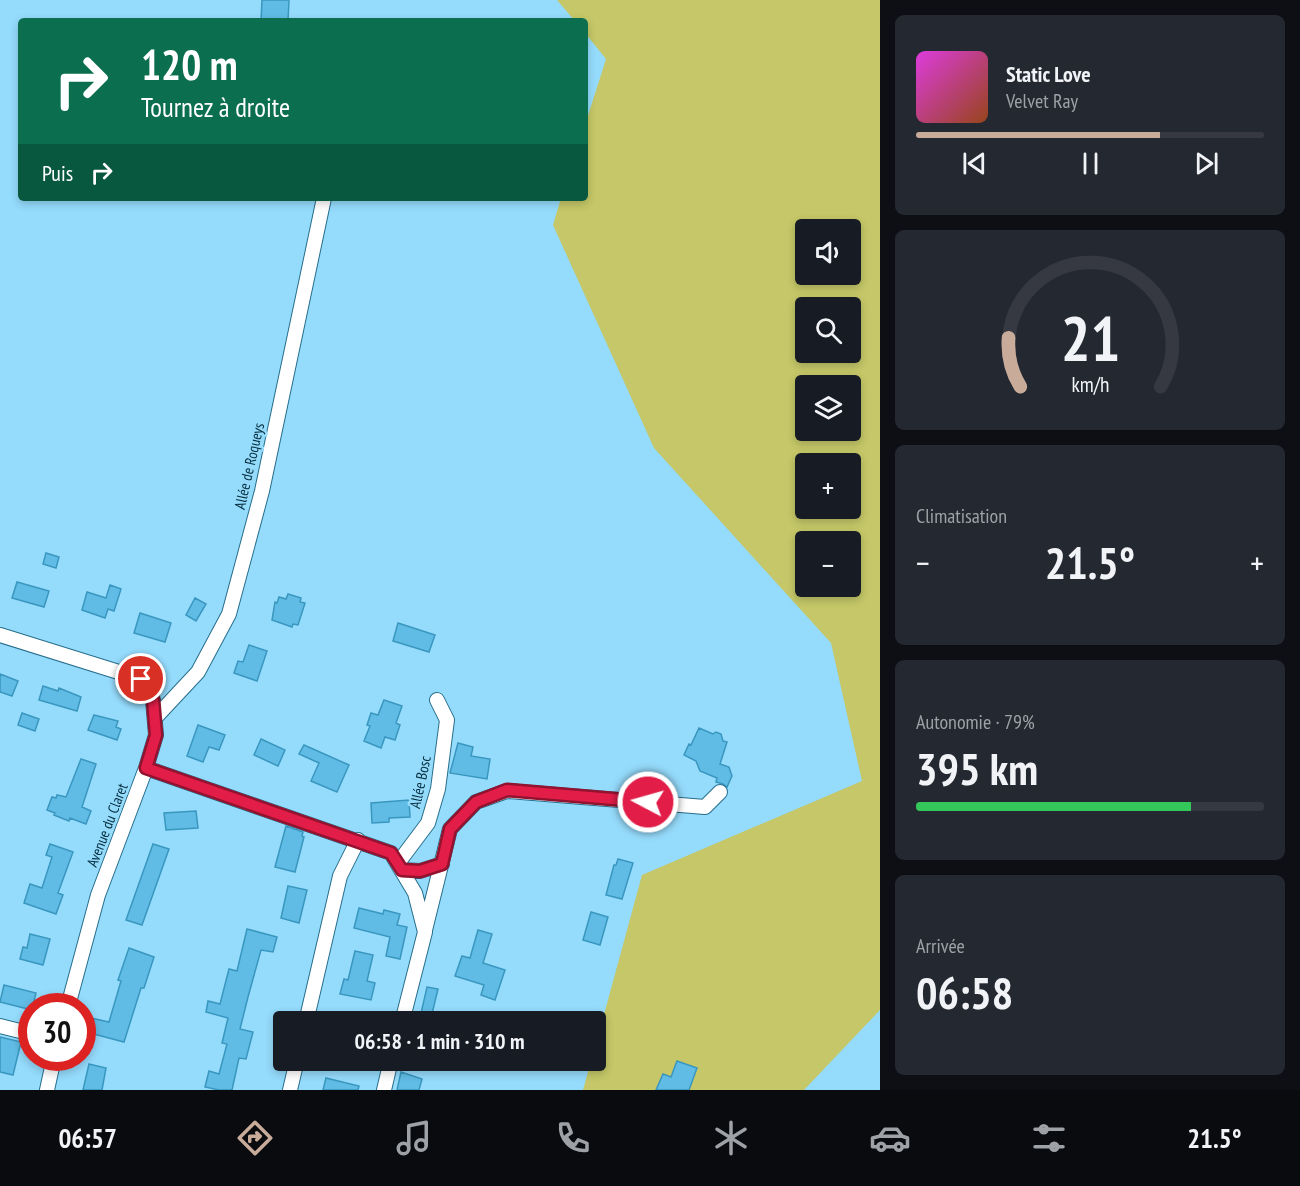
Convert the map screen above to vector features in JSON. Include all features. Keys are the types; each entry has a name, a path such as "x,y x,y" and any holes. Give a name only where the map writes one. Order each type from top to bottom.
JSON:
{"street":[{"name":"Allée de Roqueys","path":"154,718 198,672 228,614 262,491 323,201"},
{"name":"Avenue du Claret","path":"0,635 141,679 153,700 156,735 98,896 72,993"},
{"name":"Allée Bosc","path":"400,867 428,823 438,789 447,720 437,700"},
{"path":"146,768 391,853 416,892 425,932"},
{"path":"405,1011 450,829 476,802 507,790 705,807 720,792"},
{"path":"309,1011 340,876 358,840"},
{"path":"400,867 420,871 442,864"},
{"path":"0,1026 18,1030"},
{"path":"47,1090 51,1071"},
{"path":"290,1090 294,1071"},
{"path":"384,1090 389,1071"}],"shaded area":[{"path":"557,0 880,0 880,1010 804,1090 583,1090 588,1071 606,1071 605,1011 642,875 862,781 831,643 654,448 553,225 560,201 588,201 588,116 606,59 588,37 588,18 572,18"}],"building":[{"path":"262,0 289,0 288,18 261,18"},
{"path":"46,553 59,557 56,568 43,564"},
{"path":"17,582 49,591 44,607 12,598"},
{"path":"110,585 121,589 114,611 108,609 105,618 82,610 87,592 106,598"},
{"path":"288,594 301,598 300,602 305,603 298,625 293,624 292,627 272,620 275,602 277,603 279,597 286,599"},
{"path":"195,598 206,604 196,621 186,615"},
{"path":"140,613 171,623 165,642 134,633"},
{"path":"398,623 435,635 429,652 393,641"},
{"path":"249,645 267,651 257,681 234,673 238,661 243,662"},
{"path":"0,674 18,681 12,696 0,692"},
{"path":"43,686 58,691 59,688 81,697 77,711 39,700"},
{"path":"384,700 402,706 396,723 400,725 395,740 385,737 381,748 364,741 370,726 367,725 371,713 378,715"},
{"path":"22,713 39,719 35,731 18,725"},
{"path":"94,715 118,721 116,727 121,729 117,740 88,730"},
{"path":"198,725 225,735 219,750 209,747 203,762 187,756"},
{"path":"699,728 713,734 716,732 721,734 723,741 727,742 720,764 729,767 732,776 727,787 716,782 717,778 700,771 696,761 684,755"},
{"path":"261,739 285,750 278,766 254,755"},
{"path":"458,743 473,747 471,756 490,759 487,779 450,773"},
{"path":"304,745 349,765 337,792 311,781 319,763 299,754"},
{"path":"81,759 96,764 82,807 91,811 86,824 70,818 69,821 47,810 52,797 56,798 57,795 66,797"},
{"path":"409,800 410,817 389,818 389,822 372,823 371,803"},
{"path":"196,811 198,828 166,830 164,813"},
{"path":"286,826 303,832 304,837 295,872 275,867"},
{"path":"50,844 73,852 58,893 63,895 56,914 24,903 30,884 42,888 52,857 46,855"},
{"path":"153,844 169,849 142,925 126,920"},
{"path":"618,859 633,863 622,899 606,895 614,865"},
{"path":"288,886 307,890 299,923 281,918"},
{"path":"359,908 383,914 384,910 400,914 397,925 407,927 400,959 386,956 390,937 354,928"},
{"path":"591,912 608,917 600,945 583,940"},
{"path":"247,929 277,937 273,952 261,950 248,997 240,1029 253,1032 246,1059 239,1058 232,1090 205,1087 209,1071 219,1074 227,1044 222,1043 228,1018 206,1012 208,1001 220,1004 229,969 237,971"},
{"path":"478,930 492,934 483,963 505,970 495,1000 481,995 484,985 455,976 462,956 470,958"},
{"path":"30,934 50,939 43,965 20,959 23,947 27,948"},
{"path":"129,948 154,957 144,988 141,988 124,1042 96,1035 96,1019 109,1022 121,981 118,980"},
{"path":"355,951 373,955 367,981 375,983 371,1000 340,994 344,979 348,980"},
{"path":"4,985 36,993 18,993 18,1006 0,1002"},
{"path":"427,987 438,989 433,1011 422,1011"},
{"path":"0,1037 18,1041 18,1054 13,1075 0,1072"},
{"path":"677,1061 697,1068 689,1090 656,1090 663,1074 671,1077"},
{"path":"96,1066 106,1068 102,1090 83,1090 87,1071 96,1071"},
{"path":"401,1072 422,1079 419,1090 397,1090"},
{"path":"326,1078 359,1086 358,1090 323,1090"}],"route":[{"path":"141,679 153,700 156,735 146,768 391,853 402,870 420,871 442,864 450,829 476,802 507,790 648,802"}]}
